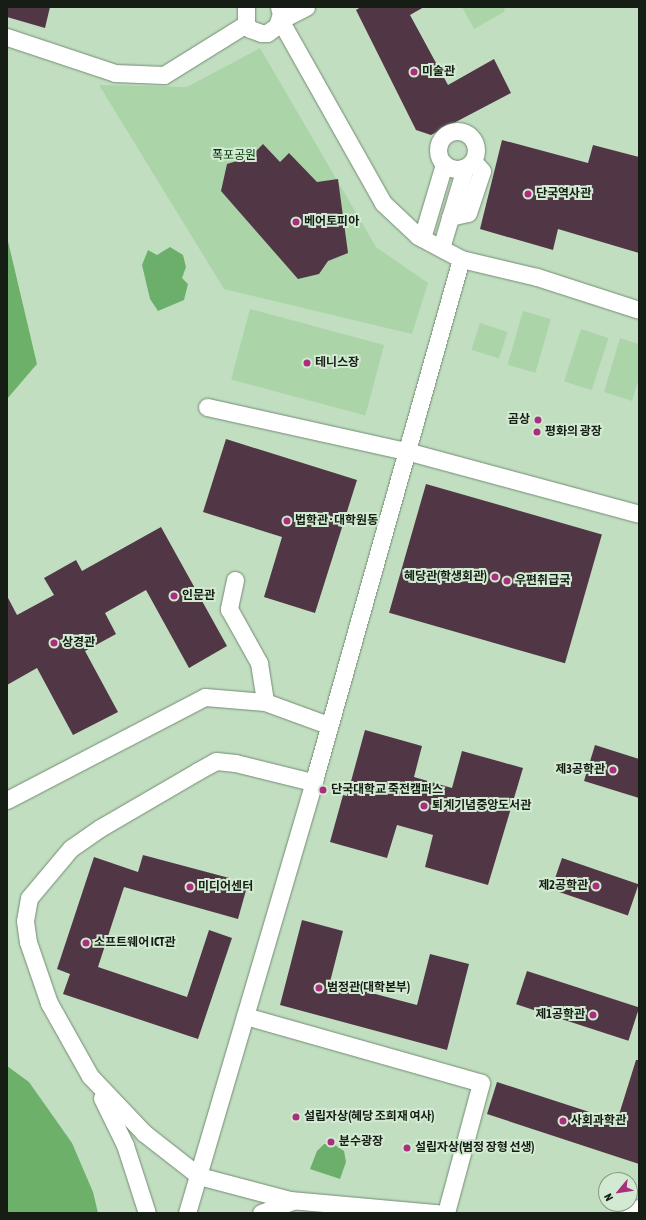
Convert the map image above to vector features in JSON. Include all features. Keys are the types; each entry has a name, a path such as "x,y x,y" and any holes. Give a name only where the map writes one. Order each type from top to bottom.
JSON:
{"lane":[{"path":"246,7 246,24 255,32 267,33 279,14 306,7"},
{"path":"279,14 383,203 422,238 461,259 537,277 639,310"},
{"path":"7,37 115,73 164,75 246,24"},
{"path":"441,248 469,165 475,144 468,134 456,131 441,141 439,153 444,164 454,169 469,165"},
{"path":"422,238 444,164"},
{"path":"187,1213 245,1016 461,259"},
{"path":"207,407 406,451 639,514"},
{"path":"235,580 229,609 259,663 266,702"},
{"path":"7,800 205,697 266,702 328,725"},
{"path":"146,1213 125,1145 90,1076 49,1003 28,942 25,921 29,898 70,848 100,828 216,761 236,763 312,782"},
{"path":"245,1016 481,1083 446,1213"},
{"path":"90,1076 144,1133 199,1176 293,1201 437,1213"},
{"path":"261,1213 293,1201"},
{"path":"627,1213 639,1208"}],"shaded area":[{"name":"단국대학교 죽전캠퍼스","path":"7,7 639,7 639,1213 7,1213 7,399 37,364 7,237"},
{"path":"7,237 37,364 7,399"},
{"path":"170,247 183,255 186,267 182,278 188,284 184,300 158,311 150,299 142,265 148,250 157,255"},
{"path":"7,1066 29,1082 72,1143 93,1192 98,1213 7,1213"},
{"path":"324,1144 335,1145 344,1151 346,1162 340,1179 310,1169 317,1151"}],"green space":[{"path":"462,7 505,7 504,12 474,29"},
{"name":"폭포공원","path":"260,48 376,247 428,283 412,334 224,289 99,85 187,87"},
{"name":"테니스장","path":"250,309 384,345 365,415 231,380"},
{"path":"523,311 551,319 535,373 508,365"},
{"path":"480,323 508,332 499,359 471,350"},
{"path":"581,329 609,338 592,390 564,381"},
{"path":"620,338 639,344 639,378 632,401 604,392"}],"building":[{"path":"7,7 50,7 45,28 7,17"},
{"name":"미술관","path":"361,7 424,7 410,15 448,85 494,59 511,93 431,135 416,130 356,10"},
{"path":"502,140 588,163 593,145 639,157 639,253 558,229 553,250 480,229"},
{"name":"베어토피아","path":"263,144 280,162 289,153 317,182 338,179 348,253 328,261 319,274 298,279 221,191 227,164 250,157"},
{"name":"법학관 · 대학원동","path":"226,439 357,480 315,613 264,597 282,537 203,512"},
{"name":"혜당관(학생회관)","path":"426,484 602,534 565,663 389,613"},
{"path":"161,527 227,646 189,668 146,590 105,613 116,634 85,651 118,712 73,735 37,668 7,685 7,596 17,615 54,595 44,578 76,560 82,571"},
{"name":"퇴계기념중앙도서관","path":"365,730 422,746 414,777 452,788 462,751 523,768 488,885 425,867 433,835 397,825 387,858 330,842 343,795 347,796"},
{"name":"제3공학관","path":"595,745 639,759 639,798 584,781"},
{"name":"소프트웨어 ICT관","path":"143,855 248,883 238,919 124,887 98,967 187,997 209,930 232,938 198,1039 63,994 70,974 57,969 94,857 138,872"},
{"name":"제2공학관","path":"562,858 639,884 628,916 551,889"},
{"name":"범정관(대학본부)","path":"302,920 343,931 330,982 417,1005 430,954 469,964 447,1050 280,1005"},
{"name":"제1공학관","path":"527,971 639,1007 628,1041 516,1004"},
{"name":"사회과학관","path":"636,1060 639,1060 639,1164 487,1114 497,1082 617,1121"}],"place":[{"name":"미술관","path":"414,72"},
{"name":"단국역사관","path":"528,194"},
{"name":"베어토피아","path":"296,222"},
{"name":"테니스장","path":"307,363"},
{"name":"곰상","path":"538,420"},
{"name":"평화의 광장","path":"537,432"},
{"name":"법학관 · 대학원동","path":"287,521"},
{"name":"혜당관(학생회관)","path":"495,577"},
{"name":"우편취급국","path":"507,581"},
{"name":"인문관","path":"174,596"},
{"name":"상경관","path":"54,643"},
{"name":"제3공학관","path":"613,770"},
{"name":"단국대학교 죽전캠퍼스","path":"323,790"},
{"name":"퇴계기념중앙도서관","path":"424,806"},
{"name":"제2공학관","path":"596,886"},
{"name":"미디어센터","path":"190,887"},
{"name":"소프트웨어 ICT관","path":"86,943"},
{"name":"범정관(대학본부)","path":"319,988"},
{"name":"제1공학관","path":"593,1015"},
{"name":"설립자상(혜당 조희재 여사)","path":"296,1117"},
{"name":"사회과학관","path":"563,1121"},
{"name":"분수광장","path":"331,1142"},
{"name":"설립자상(범정 장형 선생)","path":"407,1148"}]}
